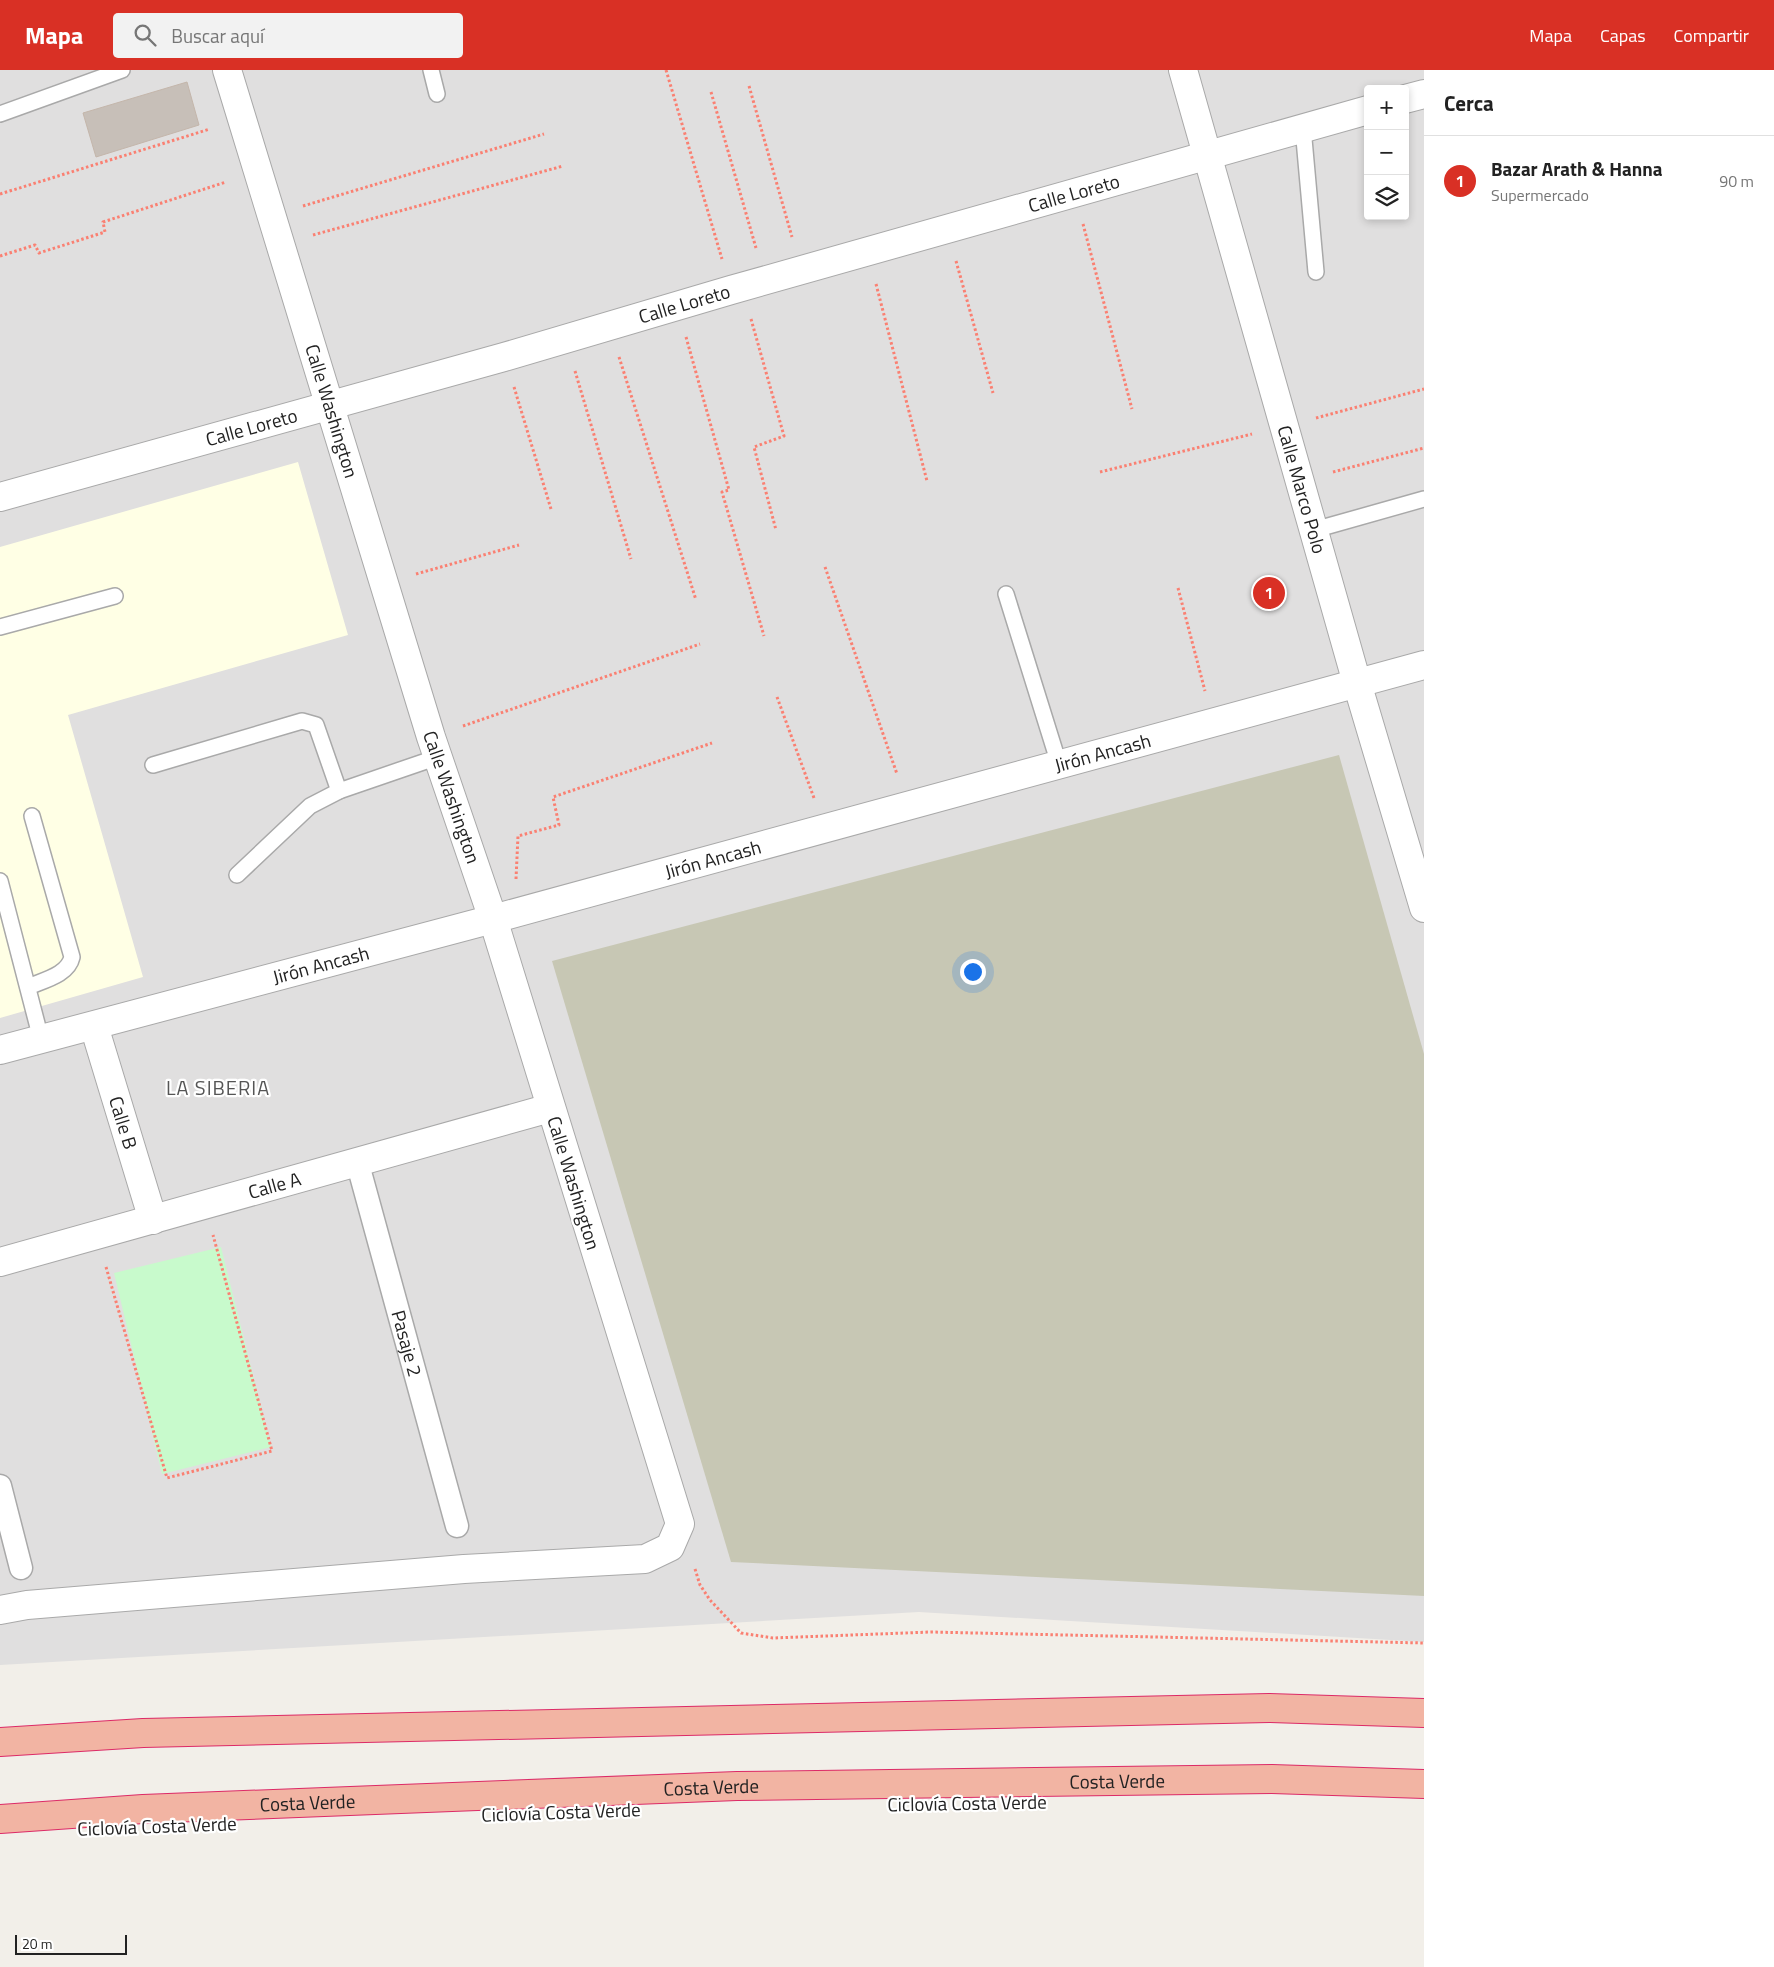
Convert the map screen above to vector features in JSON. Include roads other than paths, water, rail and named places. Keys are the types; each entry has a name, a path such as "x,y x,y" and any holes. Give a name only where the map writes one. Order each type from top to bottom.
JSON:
{"highway":[{"path":"0,1742 143,1733 1269,1708 1424,1713"},
{"name":"Costa Verde","path":"0,1819 143,1809 736,1786 1272,1779 1424,1784"}],"street":[{"name":"Calle Washington","path":"0,1610 37,1604 464,1569 646,1558 670,1547 680,1524 550,1108 504,916 435,747 227,70"},
{"name":"Calle Marco Polo","path":"1184,70 1357,683 1424,908"},
{"path":"1409,98 1424,94"},
{"name":"Calle Loreto","path":"0,497 504,357 746,286 1364,111"},
{"name":"Jirón Ancash","path":"0,1050 504,916 1424,665"},
{"name":"Calle B","path":"94,1026 153,1220"},
{"name":"Calle A","path":"0,1262 550,1108"},
{"name":"Pasaje 2","path":"357,1161 457,1526"},
{"path":"0,1486 21,1568"}],"lane":[{"path":"0,114 122,70"},
{"path":"431,70 437,94"},
{"path":"1303,128 1316,272"},
{"path":"1314,530 1424,499"},
{"path":"1006,594 1060,764"},
{"path":"0,627 115,596"},
{"path":"153,765 302,722 310,722 316,724 339,791"},
{"path":"237,875 310,806 435,747"},
{"path":"28,987 65,971 70,966 72,957 32,816"},
{"path":"0,881 41,1039"}],"place":[{"name":"Bazar Arath & Hanna","path":"1269,593"}],"district":[{"name":"LA SIBERIA","path":"218,1088"}]}
